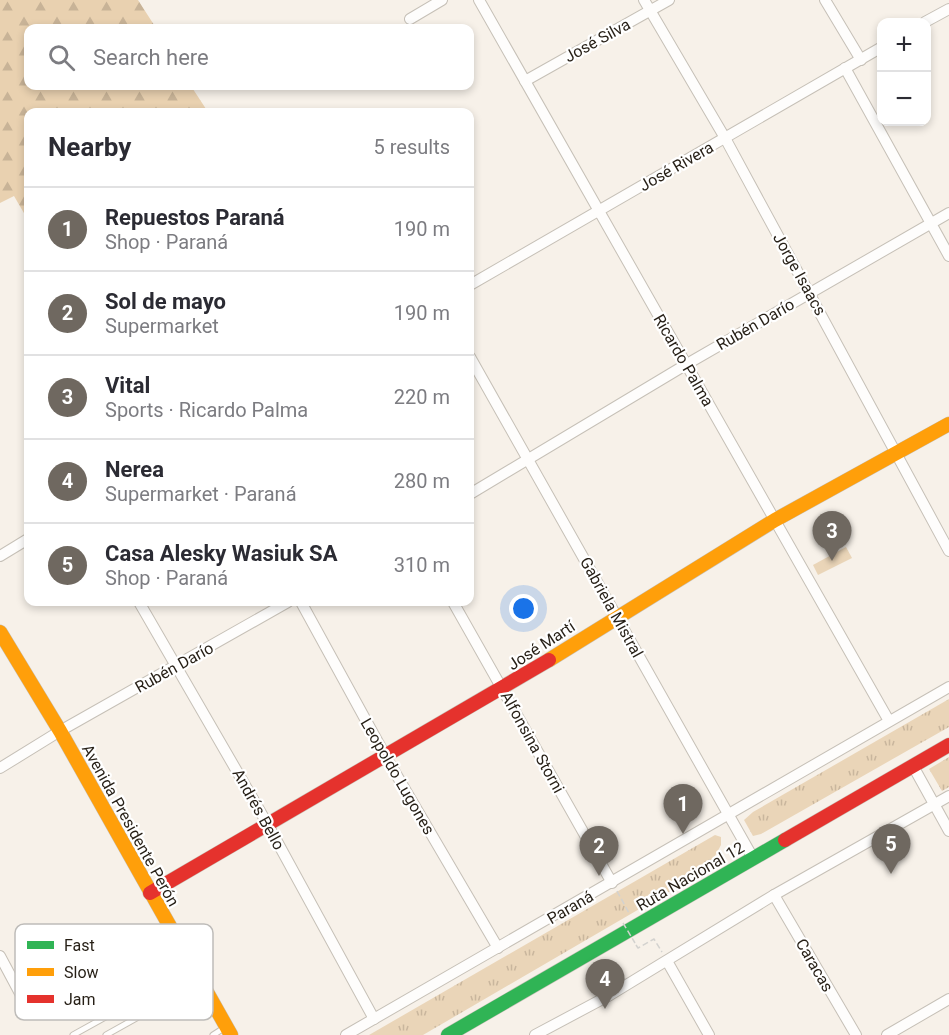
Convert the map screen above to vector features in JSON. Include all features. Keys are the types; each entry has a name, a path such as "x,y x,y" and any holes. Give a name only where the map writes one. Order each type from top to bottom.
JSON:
{"main road":[{"name":"José Martí","path":"150,893 503,689 617,616 775,520 949,424"},
{"name":"Avenida Presidente Perón","path":"0,632 60,730 168,924"},
{"name":"Ruta Nacional 12","path":"448,1035 949,745"},
{"name":"Avenida Presidente Perón","path":"213,1004 228,1031"}],"street":[{"path":"410,19 442,0"},
{"name":"Ricardo Palma","path":"479,0 889,721"},
{"name":"Jorge Isaacs","path":"644,0 725,138 949,551"},
{"name":"José Silva","path":"525,81 669,0"},
{"path":"825,0 861,60"},
{"path":"931,19 949,9"},
{"name":"José Rivera","path":"474,283 877,51"},
{"path":"845,68 949,256"},
{"name":"Rubén Darío","path":"474,492 687,364 949,213"},
{"name":"Gabriela Mistral","path":"474,364 753,858"},
{"path":"0,556 24,541"},
{"name":"Andrés Bello","path":"141,606 268,825 374,1019"},
{"name":"Rubén Darío","path":"0,768 60,730 281,606"},
{"name":"Leopoldo Lugones","path":"303,606 386,757 498,948"},
{"name":"Alfonsina Storni","path":"455,606 612,883"},
{"name":"Paraná","path":"346,1035 949,687"},
{"path":"913,766 949,831"},
{"path":"535,1035 552,1031 774,895 949,796"},
{"name":"Caracas","path":"774,895 856,1035"},
{"path":"0,956 15,984"},
{"path":"667,961 709,1035"},
{"path":"887,1035 949,999"}],"lane":[{"path":"72,1035 99,1020"},
{"path":"106,1035 133,1020"},
{"path":"213,1035 228,1031"}],"path":[{"path":"612,883 629,913"},
{"path":"623,923 638,948 654,939 667,961"}],"green space":[{"path":"0,0 138,0 153,24 24,24 24,90 194,90 205,108 24,108 24,213 14,196 0,203"},
{"path":"846,547 852,558 818,575 813,565"},
{"path":"949,699 949,727 761,834 753,836 744,820 753,812"},
{"path":"949,757 949,787 942,791 929,769"},
{"path":"715,835 721,837 721,845 708,869 423,1035 369,1035"}],"traffic: fast":[{"path":"448,1035 785,840"}],"traffic: slow":[{"path":"549,660 775,520 949,424"},
{"path":"0,632 60,731 169,924"},
{"path":"213,1003 231,1035"}],"traffic: jam":[{"path":"150,893 549,660"},
{"path":"785,840 949,745"}],"place":[{"name":"Vital","path":"832,561"},
{"name":"Repuestos Paraná","path":"683,834"},
{"name":"Casa Alesky Wasiuk SA","path":"891,874"},
{"name":"Sol de mayo","path":"599,876"},
{"name":"Nerea","path":"605,1009"}]}
